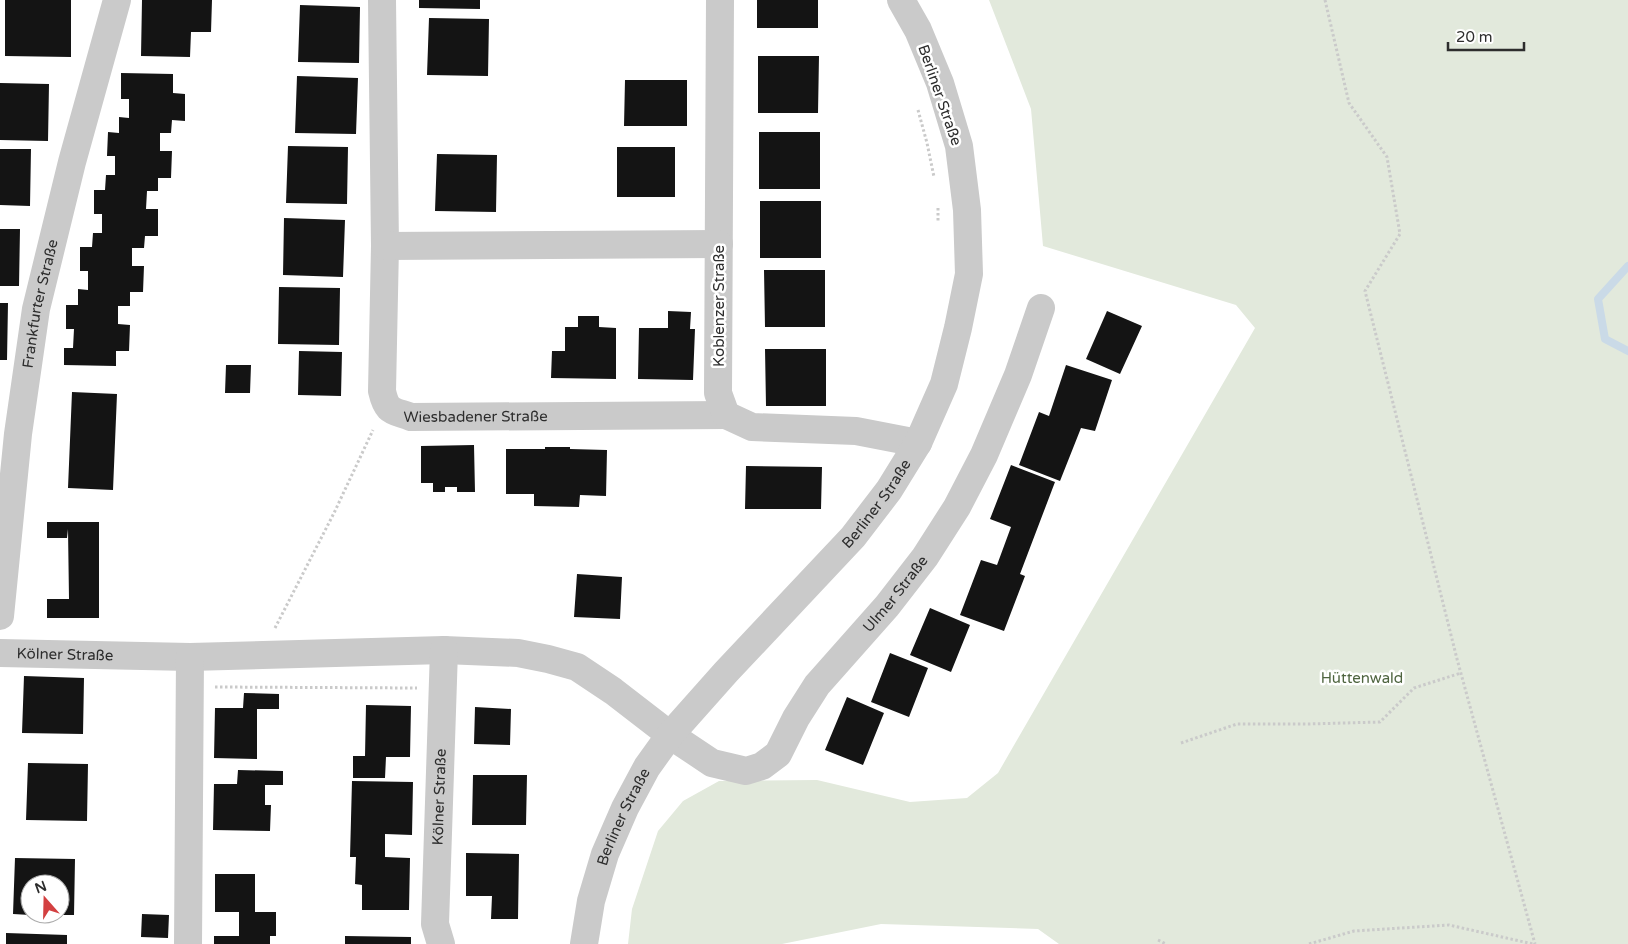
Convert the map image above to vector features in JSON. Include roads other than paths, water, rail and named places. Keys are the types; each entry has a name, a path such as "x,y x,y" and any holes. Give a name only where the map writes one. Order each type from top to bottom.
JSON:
{"street":[{"name":"Frankfurter Straße","path":"0,616 18,434 36,309 72,162 117,0"},
{"name":"Wiesbadener Straße","path":"382,0 386,246 382,391 385,404 391,410 411,417 726,415"},
{"name":"Koblenzer Straße","path":"720,0 718,393 726,415"},
{"name":"Berliner Straße","path":"584,944 591,901 605,854 625,808 647,767 670,735 726,672 853,537 889,490 918,443 944,384 969,274 967,210 959,146 940,83 918,30 901,0"},
{"path":"386,246 719,244"},
{"name":"Ulmer Straße","path":"670,735 712,763 746,771 762,766 778,754 796,718 816,685 887,606 958,508 984,455 1018,376 1041,308"},
{"path":"726,415 752,427 856,431 918,443"},
{"name":"Kölner Straße","path":"0,653 190,657 444,650 518,653 576,667 613,691 670,735"},
{"name":"Kölner Straße","path":"441,944 435,924 444,650"},
{"path":"188,944 190,657"}],"waterway":[{"path":"1628,266 1598,299 1605,339 1628,351"}],"park label":[{"name":"Hüttenwald","path":"1362,678"}]}
